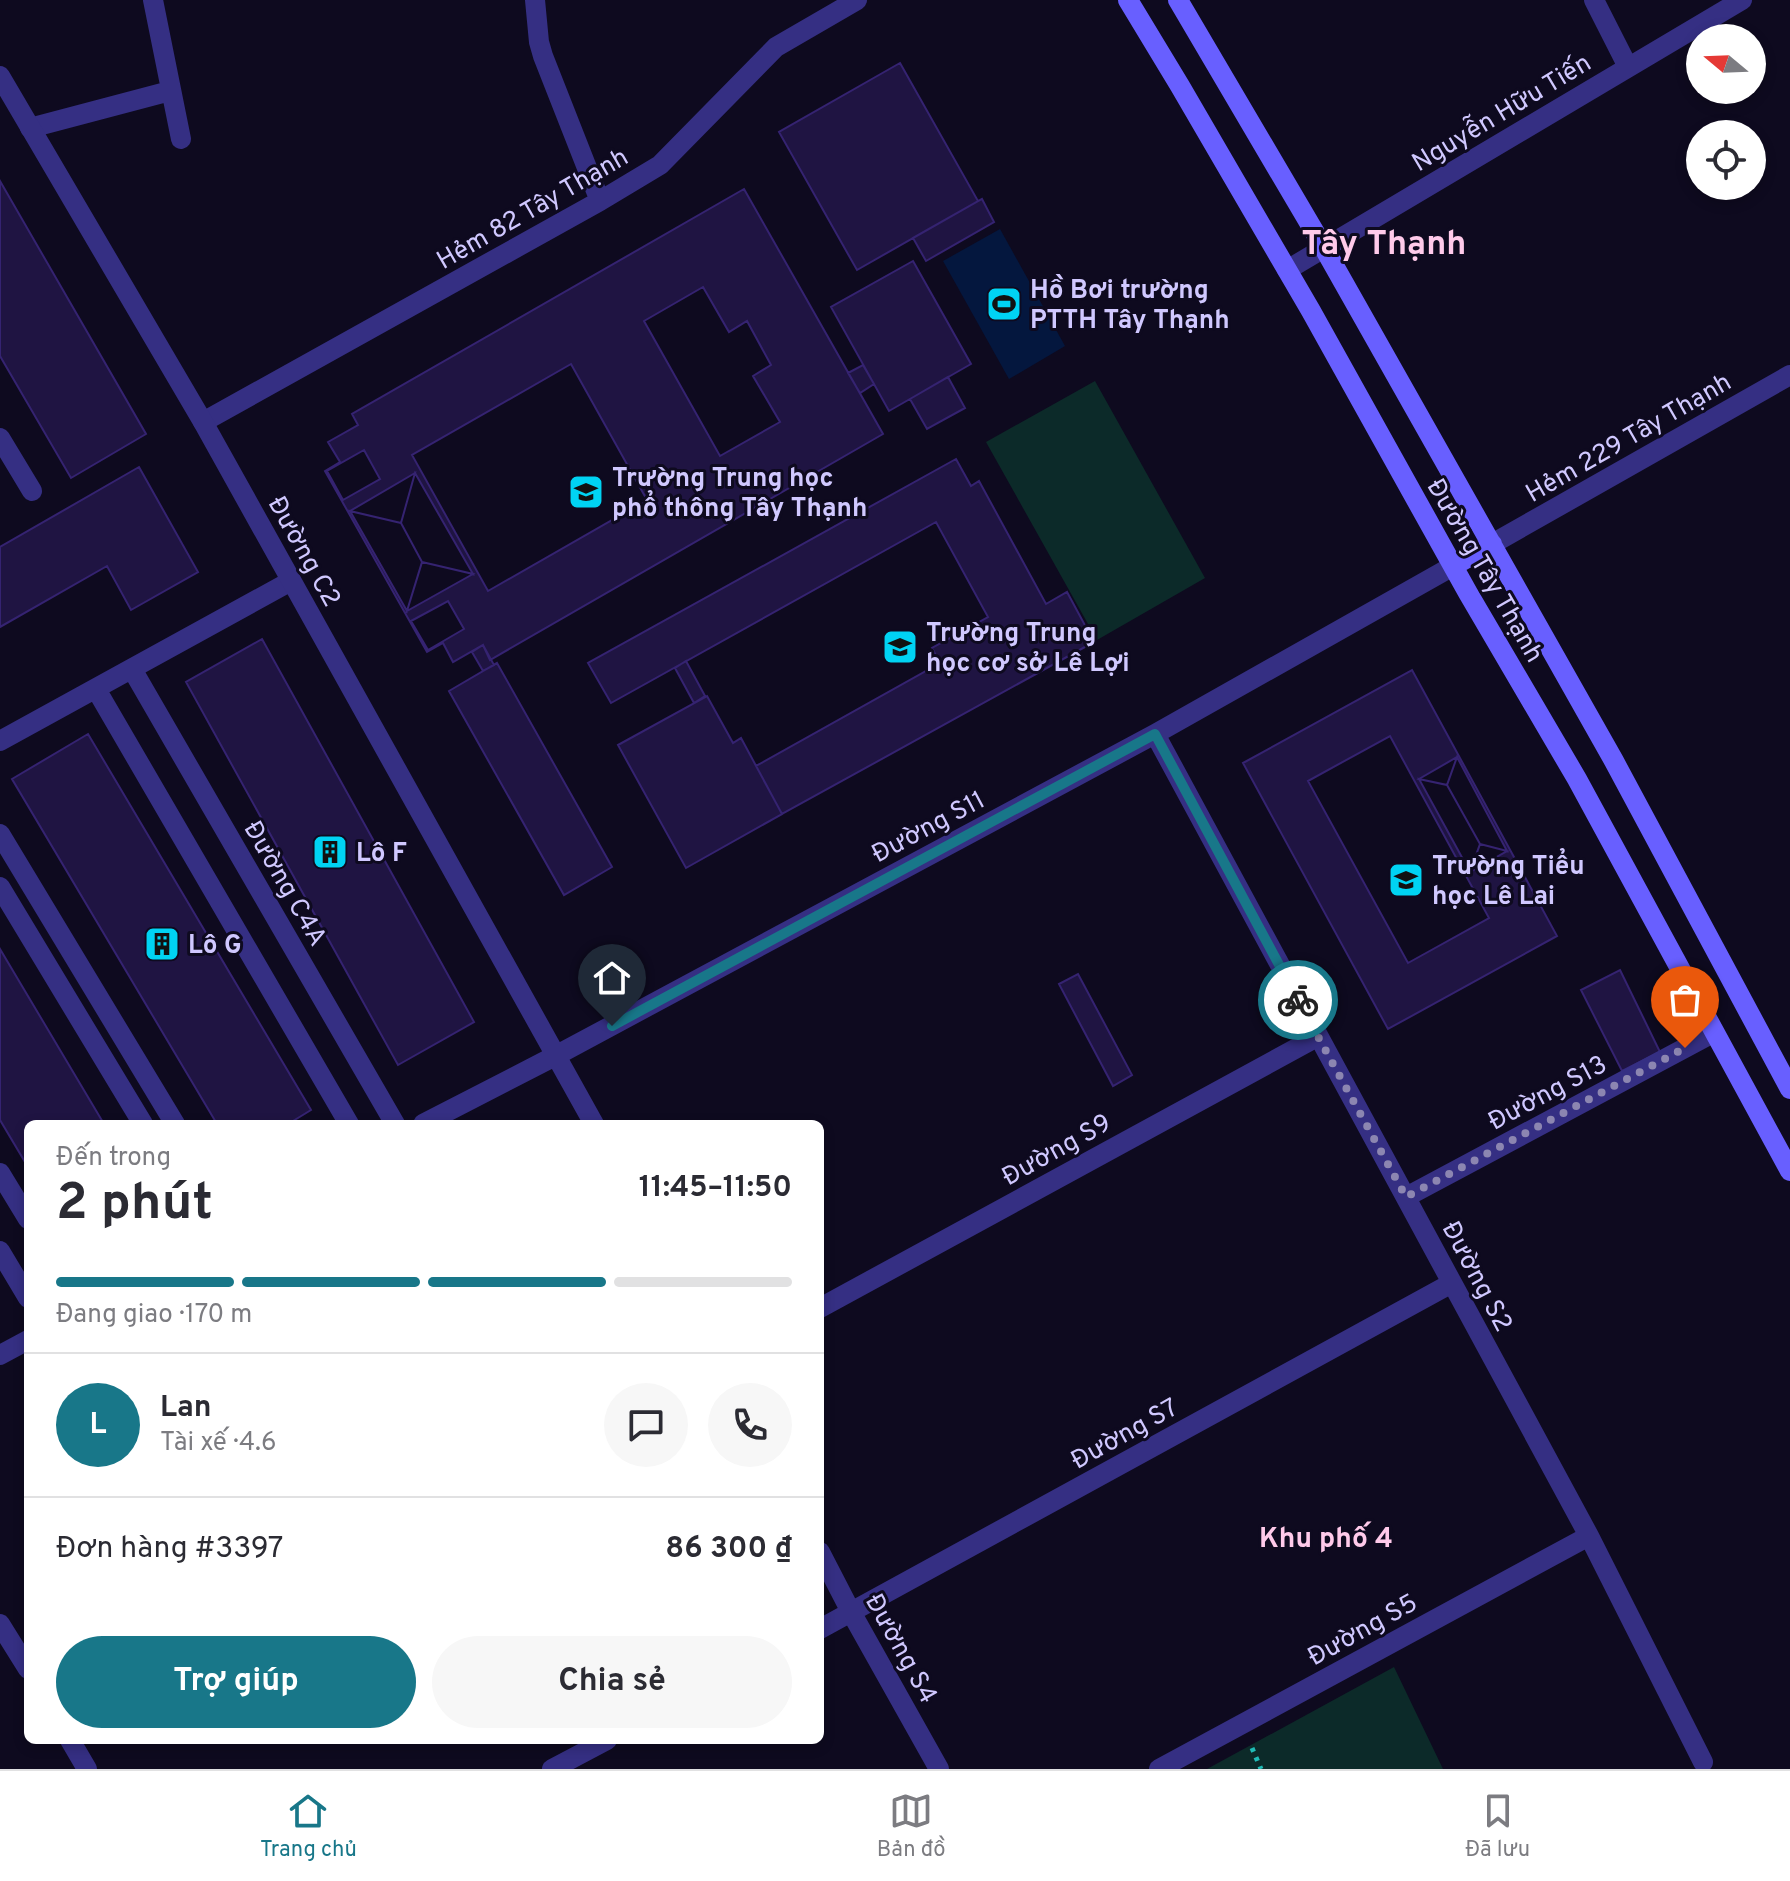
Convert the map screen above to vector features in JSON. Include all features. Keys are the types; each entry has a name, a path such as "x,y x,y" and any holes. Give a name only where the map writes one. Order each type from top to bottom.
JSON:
{"street":[{"path":"153,0 181,139"},
{"path":"535,0 543,56 600,201"},
{"name":"Hẻm 82 Tây Thạnh","path":"203,422 660,165 776,47 857,0"},
{"name":"Đường Tây Thạnh","path":"1128,0 1287,270 1577,779 1790,1171"},
{"name":"Đường Tây Thạnh","path":"1178,0 1324,248 1614,761 1790,1089"},
{"path":"1594,0 1628,67"},
{"name":"Nguyễn Hữu Tiến","path":"1287,270 1742,0"},
{"name":"Đường C2","path":"0,76 203,422 557,1055"},
{"path":"30,128 170,91"},
{"name":"Hẻm 229 Tây Thạnh","path":"1492,544 1790,375"},
{"path":"0,438 32,491"},
{"path":"1453,566 1492,544"},
{"name":"Đường S11","path":"431,1120 1155,734 1453,566"},
{"path":"0,741 291,581"},
{"name":"Đường C4A","path":"132,669 393,1120"},
{"path":"96,689 347,1120"},
{"name":"Đường S2","path":"1155,734 1589,1536 1703,1762"},
{"path":"0,834 173,1120"},
{"path":"0,887 141,1120"},
{"name":"Đường S13","path":"1406,1197 1713,1033"},
{"name":"Đường S9","path":"824,1306 1317,1037"},
{"path":"557,1055 592,1120"},
{"path":"0,1173 24,1212"},
{"path":"0,1251 24,1291"},
{"name":"Đường S7","path":"824,1627 1452,1283"},
{"path":"0,1355 24,1342"},
{"name":"Đường S5","path":"1159,1769 1589,1536"},
{"name":"Đường S4","path":"824,1560 939,1769"},
{"path":"0,1624 24,1663"},
{"path":"72,1744 87,1769"},
{"path":"552,1769 599,1744"}],"green space":[{"path":"1095,381 1205,578 1097,640 986,442"},
{"path":"1394,1667 1443,1769 1207,1769"}],"water":[{"name":"Hồ Bơi trường PTTH Tây Thạnh","path":"1000,229 1065,346 1009,379 943,261"}],"building":[{"path":"900,63 978,201 857,270 779,132"},
{"path":"0,181 146,434 71,478 0,356"},
{"path":"744,189 883,434 490,660 483,645 453,662 443,643 427,652 325,471 340,462 328,442 358,425 352,414","holes":["703,287 729,332 747,321 771,365 753,376 780,422 720,456 644,321","571,364 647,500 488,591 412,455"]},
{"path":"982,199 994,222 926,261 913,238"},
{"path":"913,261 971,364 889,411 831,307"},
{"path":"863,365 874,384 860,393 848,373"},
{"path":"948,377 965,408 927,429 910,399"},
{"path":"364,450 380,479 343,500 327,471"},
{"path":"956,459 971,486 979,481 1046,604 1067,592 1094,642 782,814 756,766 940,663 932,648 988,617 936,522 611,703 588,663"},
{"path":"139,467 198,572 131,610 107,566 0,627 0,547"},
{"path":"415,473 401,523 350,511"},
{"path":"415,473 473,574 422,562 401,523"},
{"path":"350,511 401,523 422,562 407,611"},
{"path":"422,562 473,574 407,611"},
{"path":"448,601 464,629 428,650 411,621"},
{"name":"Lô F","path":"262,639 474,1022 398,1065 186,682"},
{"path":"483,645 494,665 483,671 472,652"},
{"path":"686,661 705,696 694,703 675,668"},
{"path":"497,663 612,867 564,895 449,691"},
{"path":"1412,670 1557,936 1388,1029 1243,763","holes":["1390,736 1489,918 1408,963 1308,781"]},
{"path":"707,696 733,743 741,738 782,814 686,868 618,745"},
{"name":"Lô G","path":"88,734 311,1110 295,1120 215,1120 12,779"},
{"path":"1457,757 1447,785 1419,779"},
{"path":"1457,757 1507,851 1480,844 1447,785"},
{"path":"1419,779 1447,785 1480,844 1470,872"},
{"path":"1480,844 1507,851 1470,872"},
{"path":"0,949 102,1120 24,1120 24,1160 0,1120"},
{"path":"1620,970 1660,1052 1622,1071 1581,990"},
{"path":"1078,974 1132,1075 1113,1086 1059,984"}],"way so far":[{"path":"1298,1000 1406,1197 1685,1048"}],"place":[{"name":"Hồ Bơi trường PTTH Tây Thạnh","path":"1004,304"},
{"name":"Trường Trung học phổ thông Tây Thạnh","path":"586,492"},
{"name":"Trường Trung học cơ sở Lê Lợi","path":"900,647"},
{"name":"Lô F","path":"330,852"},
{"name":"Trường Tiểu học Lê Lai","path":"1406,880"},
{"name":"Lô G","path":"162,944"}],"district":[{"name":"Tây Thạnh","path":"1384,242"},
{"name":"Khu phố 4","path":"1326,1537"}],"route":[{"path":"612,1026 1155,734 1298,1000"}]}
